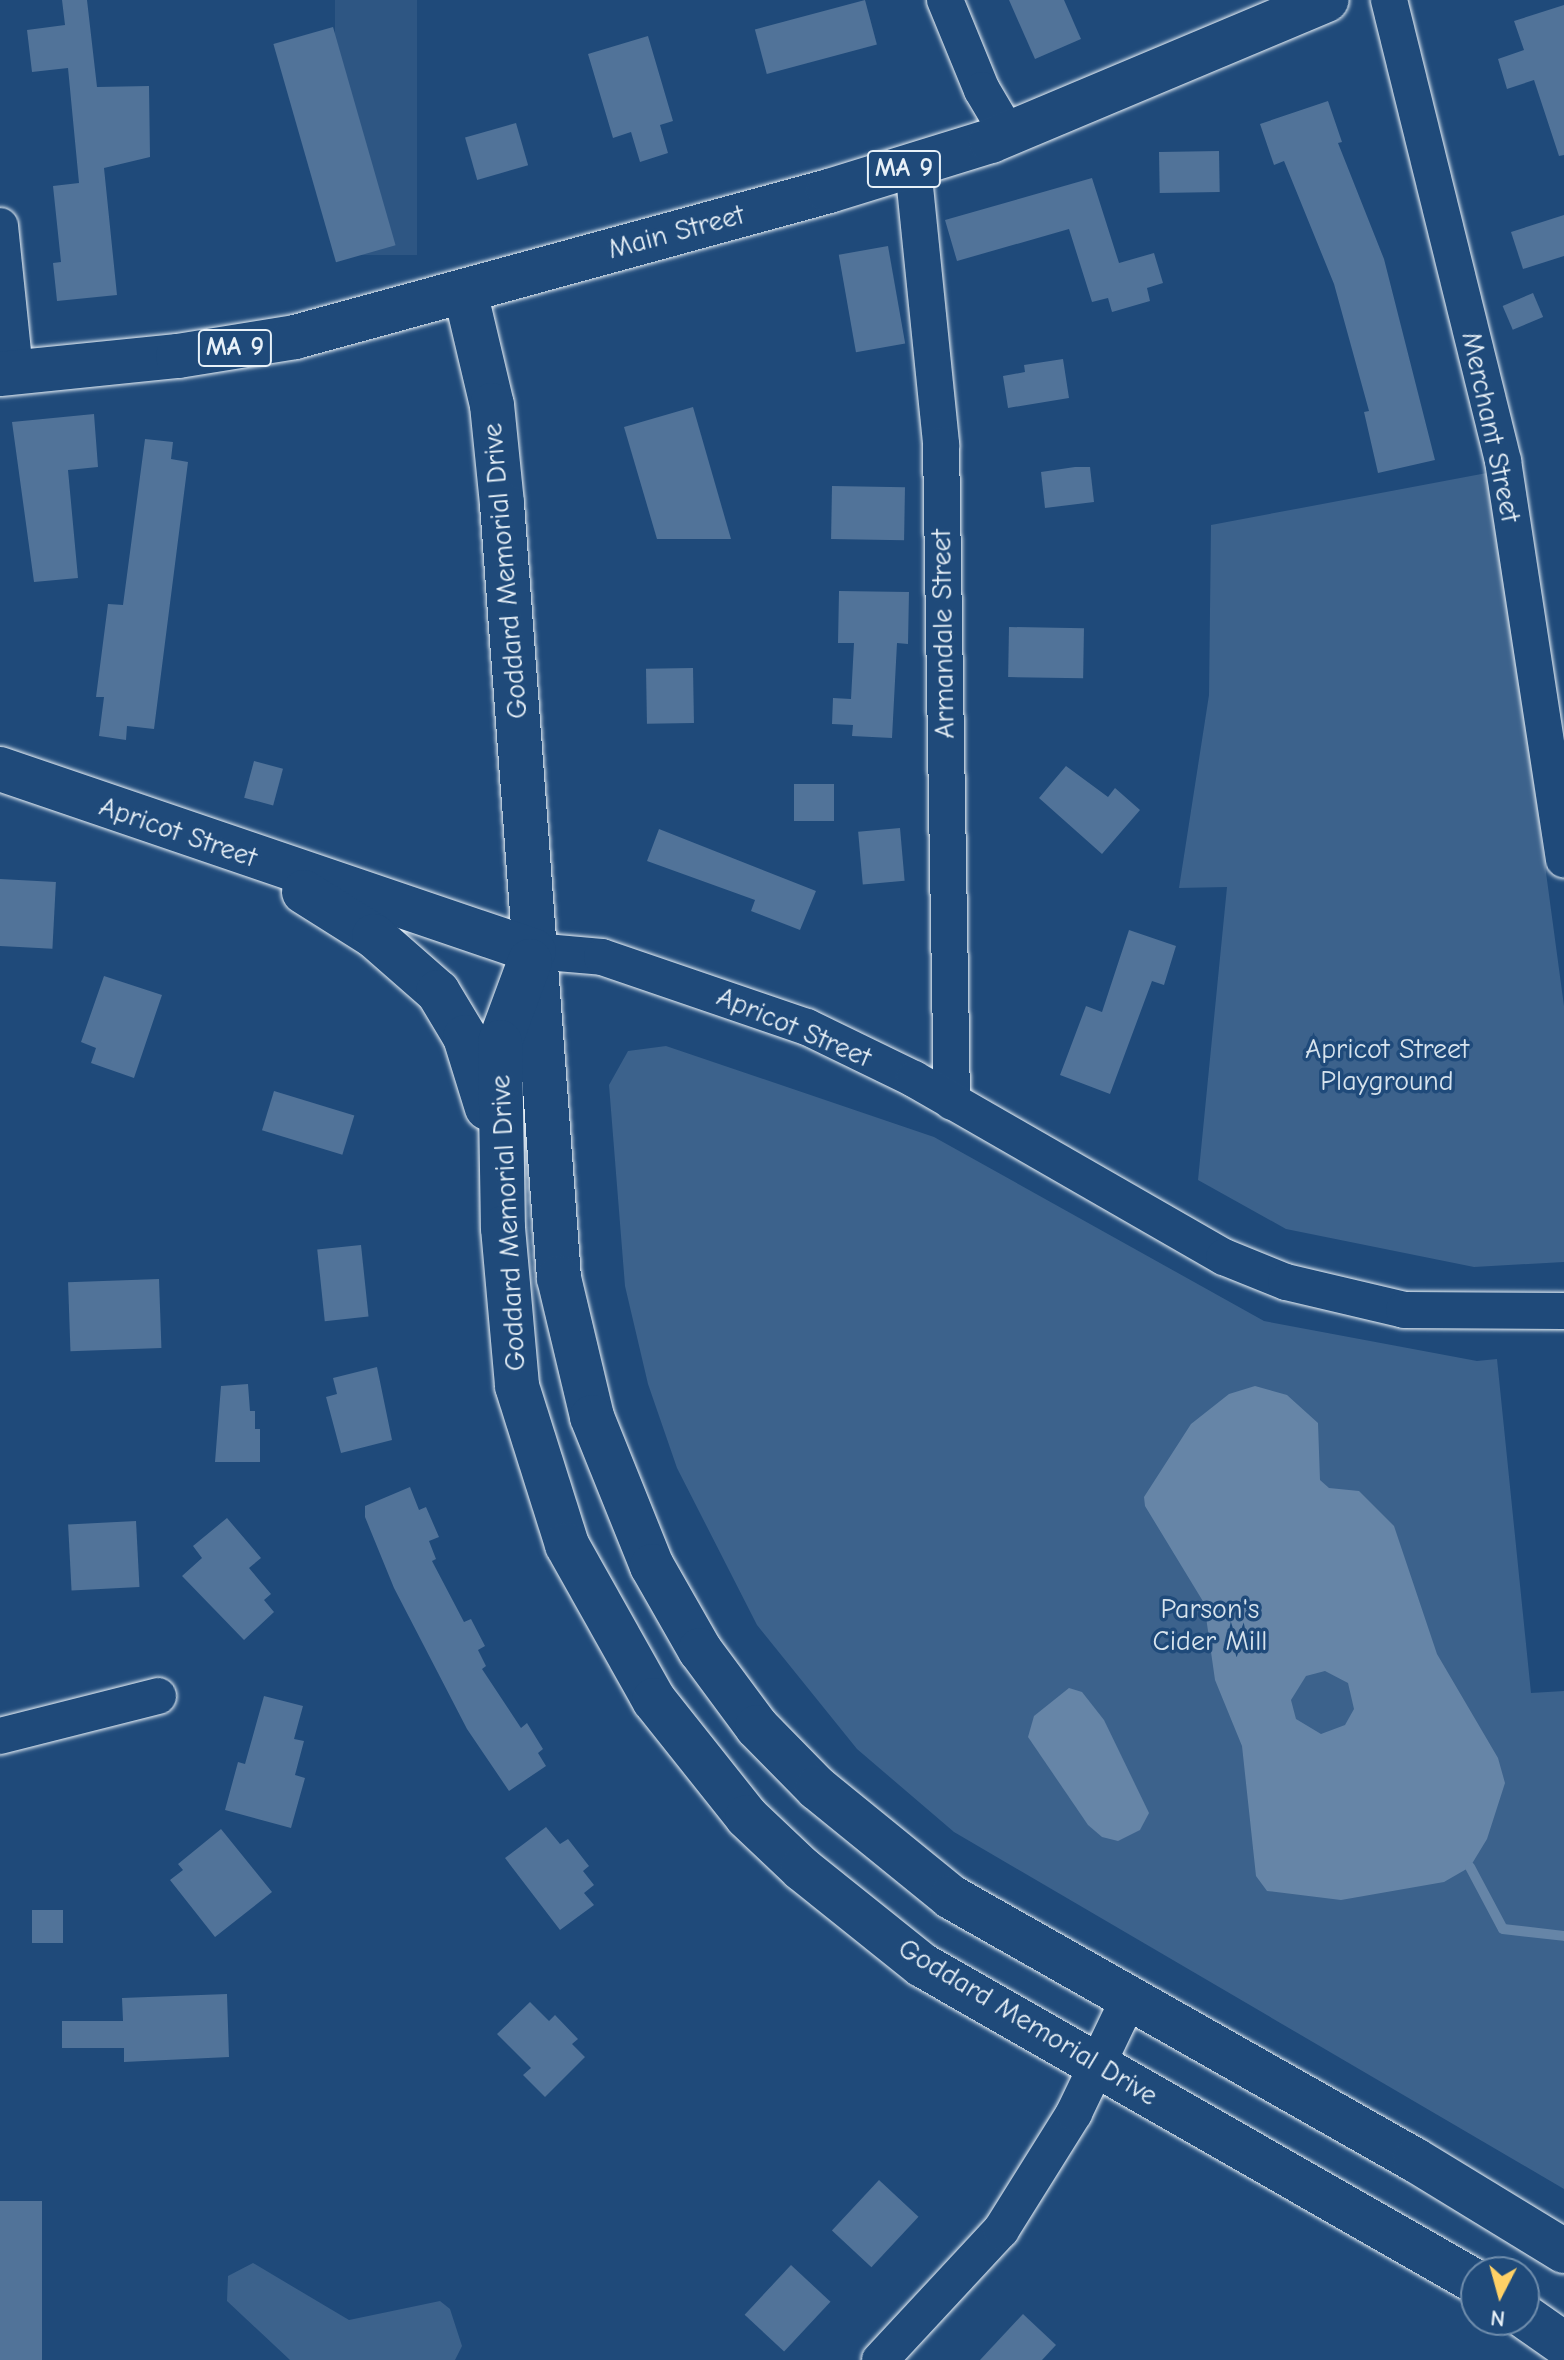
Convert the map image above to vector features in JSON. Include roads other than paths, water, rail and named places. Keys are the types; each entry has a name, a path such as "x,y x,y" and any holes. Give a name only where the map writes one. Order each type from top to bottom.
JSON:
{"main road":[{"name":"Main Street","path":"8,373 237,348 465,291 913,167 1008,134 1327,0"},
{"name":"Goddard Memorial Drive","path":"465,291 494,419 534,951 546,1057 551,1199 565,1317 616,1486 673,1602 700,1650 757,1727 817,1788 951,1897 1564,2251"},
{"name":"Apricot Street","path":"0,769 240,854 534,951"},
{"path":"240,854 374,936 438,992 465,1037 500,1144"},
{"name":"Goddard Memorial Drive","path":"534,951 500,1042 500,1144 509,1336 522,1411 580,1575 654,1700 747,1817 802,1869 922,1965 1460,2273"},
{"path":"1540,2327 1564,2344"}],"street":[{"path":"945,0 982,90 1008,134"},
{"name":"Merchant Street","path":"1389,0 1503,461 1564,859"},
{"name":"Armandale Street","path":"913,167 941,445 952,1102"},
{"path":"0,226 8,373"},
{"name":"Apricot Street","path":"534,951 602,957 778,1015 952,1102 1224,1257 1286,1282 1404,1310 1564,1311"},
{"path":"0,1736 158,1696"},
{"path":"880,2360 1001,2230 1098,2065 1129,1998"}],"waterway":[{"path":"1470,1867 1503,1929 1564,1936"}],"park label":[{"name":"Apricot Street Playground","path":"1387,1065"},
{"name":"Parson's Cider Mill","path":"1210,1625"}]}
